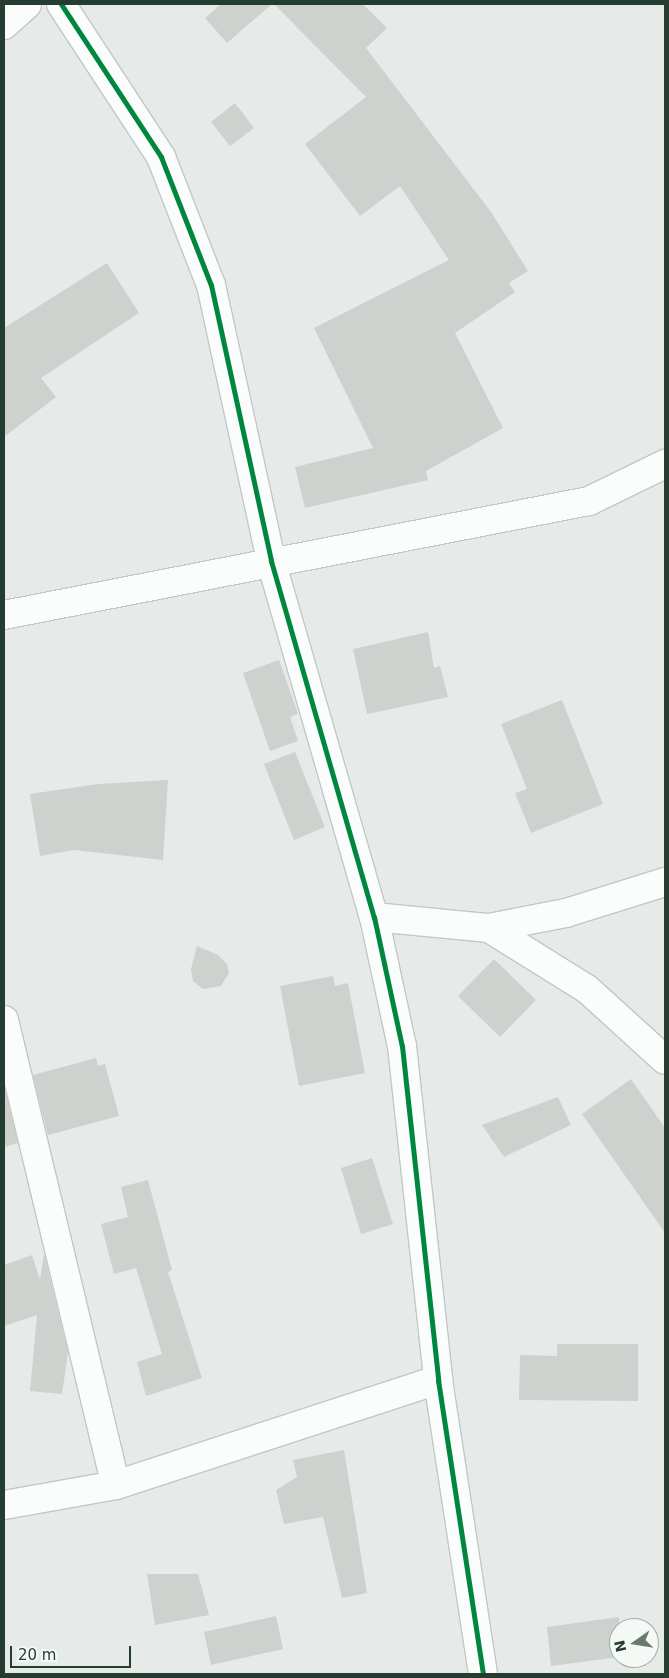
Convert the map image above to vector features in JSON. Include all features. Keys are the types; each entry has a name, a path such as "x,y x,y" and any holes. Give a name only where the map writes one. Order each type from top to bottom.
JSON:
{"street":[{"path":"4,25 27,4"},
{"path":"61,4 161,157 211,285 271,561 374,917 402,1046 438,1380 483,1674"},
{"path":"4,616 271,561 589,501 665,464"},
{"path":"374,917 489,928 566,912 665,882"},
{"path":"489,928 587,989 665,1060"},
{"path":"4,1020 116,1485"},
{"path":"4,1506 116,1485 438,1380"}],"building":[{"path":"221,4 272,4 227,43 205,18"},
{"path":"274,4 363,4 387,28 366,48 491,212 528,271 509,283 515,292 455,333 503,428 426,471 428,480 305,508 295,467 373,448 314,328 449,260 400,186 360,216 305,144 366,97"},
{"path":"235,103 254,128 230,146 211,122"},
{"path":"107,263 139,313 41,378 56,397 4,437 4,328"},
{"path":"428,632 434,668 440,666 448,697 367,714 353,649"},
{"path":"279,660 298,714 290,717 298,741 270,751 243,673"},
{"path":"562,700 603,804 531,833 515,793 527,789 501,724"},
{"path":"295,752 325,827 294,840 264,764"},
{"path":"168,780 163,860 74,850 40,856 30,794 98,784"},
{"path":"197,946 218,955 227,964 229,973 221,986 203,989 193,981 191,969"},
{"path":"494,959 536,1000 500,1037 458,996"},
{"path":"333,976 335,986 348,983 365,1073 299,1086 280,986"},
{"path":"96,1058 98,1066 105,1064 119,1116 48,1135 33,1075"},
{"path":"631,1079 665,1128 665,1233 582,1114"},
{"path":"4,1086 18,1143 4,1147"},
{"path":"558,1097 571,1125 504,1157 482,1125"},
{"path":"372,1158 393,1224 361,1234 341,1168"},
{"path":"148,1180 172,1270 168,1272 202,1378 146,1396 137,1362 162,1354 136,1268 114,1274 101,1224 128,1217 121,1187"},
{"path":"44,1253 68,1352 62,1394 30,1391 37,1315 4,1326 4,1265 32,1255 40,1280"},
{"path":"557,1344 638,1344 638,1401 519,1400 520,1355 557,1356"},
{"path":"344,1450 367,1593 342,1598 323,1517 284,1524 276,1490 297,1477 293,1460"},
{"path":"147,1574 198,1574 209,1615 155,1625"},
{"path":"276,1616 283,1649 211,1665 204,1632"},
{"path":"609,1618 609,1658 551,1666 547,1627"}],"cycle path":[{"path":"61,4 161,157 211,285 271,561 374,917 402,1046 438,1380 483,1674"}]}
